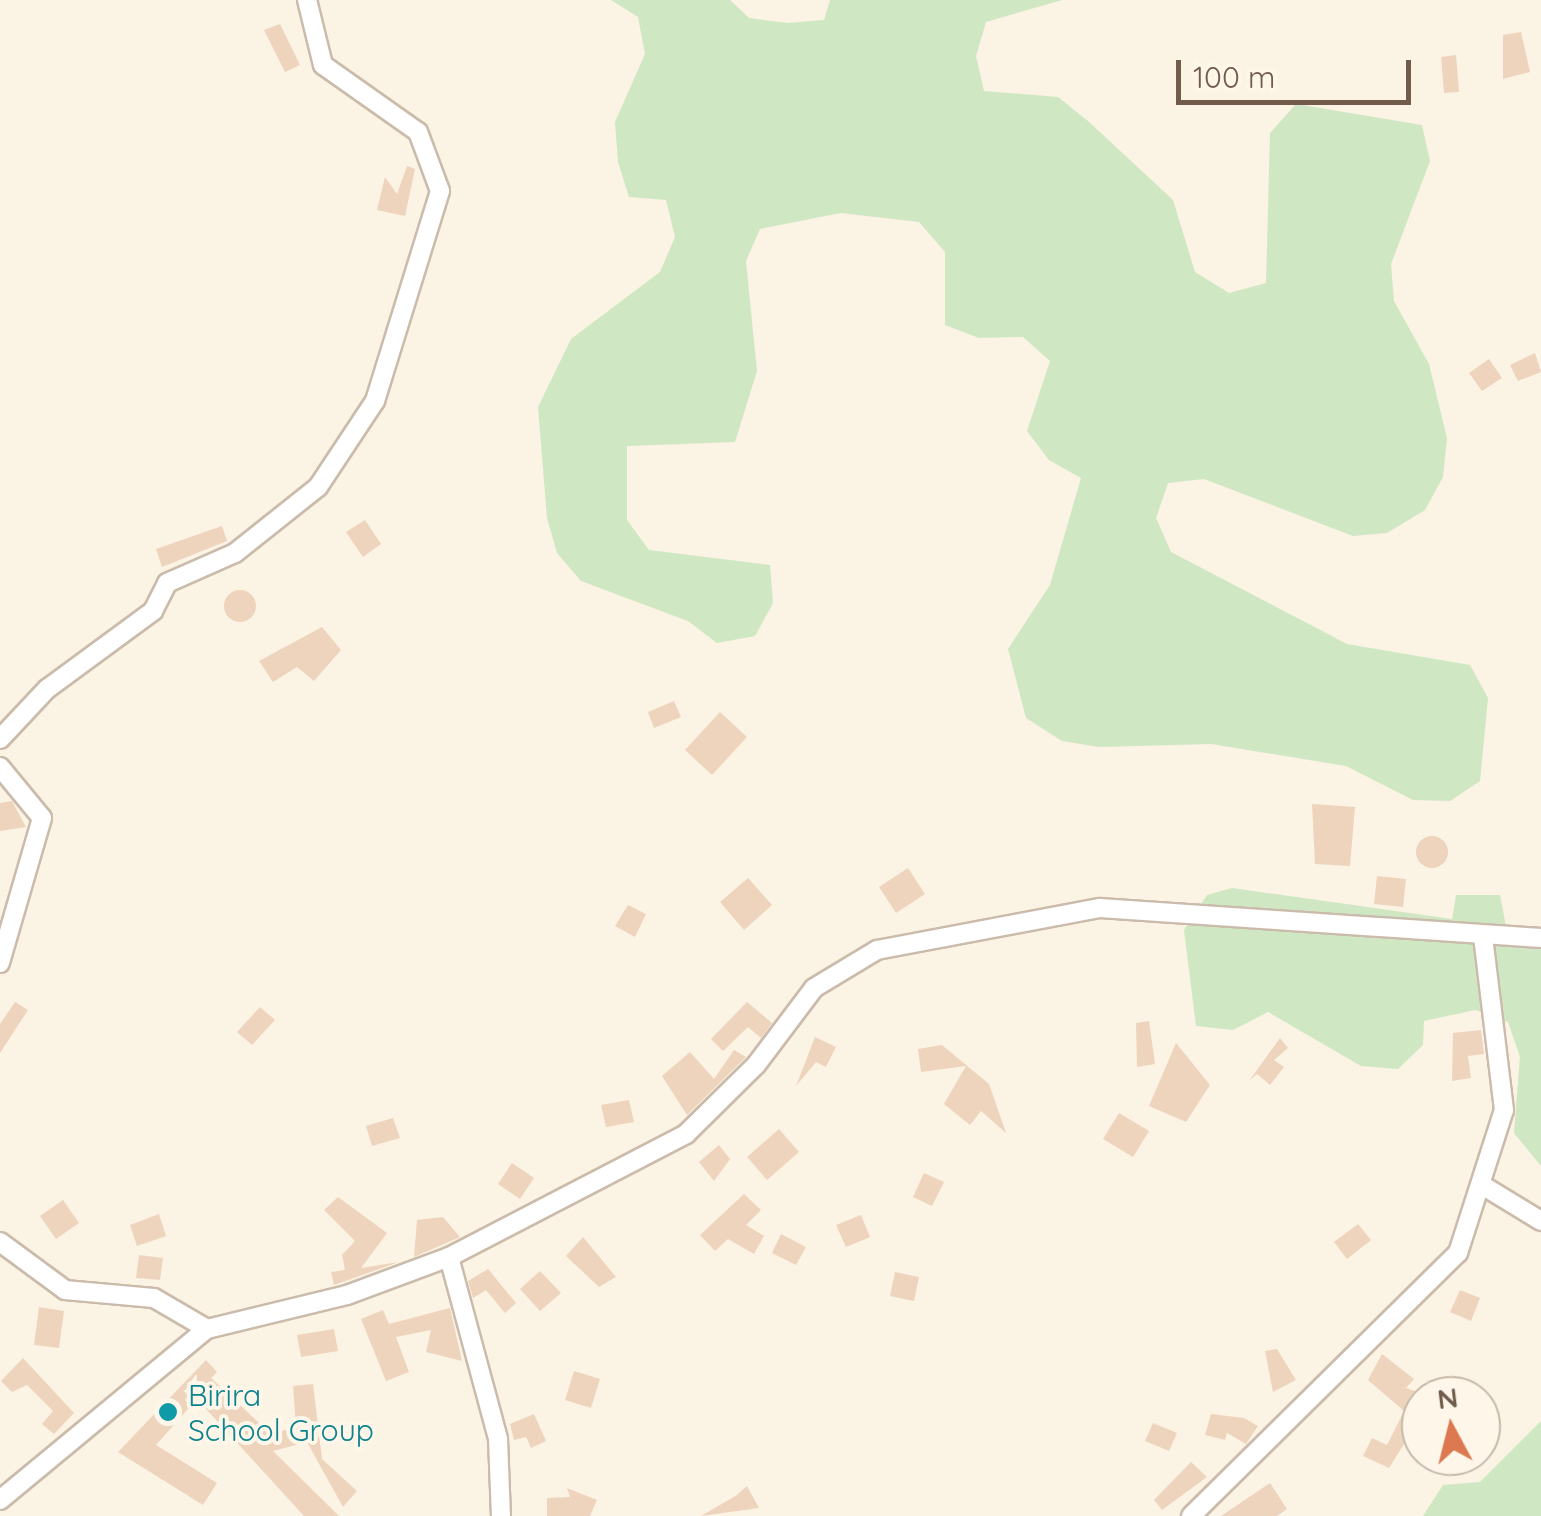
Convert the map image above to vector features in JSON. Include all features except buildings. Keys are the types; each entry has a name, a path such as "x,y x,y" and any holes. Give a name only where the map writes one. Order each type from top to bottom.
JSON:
{"street":[{"path":"0,739 46,689 152,611 167,583 235,553 318,487 375,401 440,191 418,132 324,66 307,0"},
{"path":"0,766 42,818 0,963"},
{"path":"0,1500 207,1329 347,1295 448,1256 686,1134 756,1064 814,988 877,950 1100,908 1541,938"},
{"path":"1191,1516 1449,1265 1482,1185 1504,1110 1484,937"},
{"path":"1482,1185 1541,1220"},
{"path":"0,1242 65,1290 154,1298 207,1329"},
{"path":"448,1256 498,1438 502,1516"}],"green space":[{"path":"611,0 730,0 749,18 788,23 824,20 830,0 1062,0 986,22 976,56 984,91 1058,97 1088,121 1173,200 1195,272 1229,293 1266,283 1270,133 1296,104 1422,125 1430,161 1391,264 1394,301 1429,364 1447,438 1443,477 1425,510 1387,533 1353,536 1204,479 1168,483 1156,518 1171,552 1347,644 1470,665 1488,698 1480,781 1450,801 1413,800 1346,766 1211,744 1099,747 1062,741 1026,718 1008,649 1050,585 1081,478 1049,460 1027,431 1050,361 1023,337 979,338 945,325 945,252 919,222 841,213 760,229 746,261 757,371 735,442 627,446 627,520 649,550 770,565 773,603 755,636 717,643 688,621 581,581 557,553 547,518 538,407 571,339 660,272 675,237 666,200 629,197 618,162 615,122 645,54 638,17"},
{"path":"1232,888 1452,919 1456,895 1500,895 1510,947 1541,948 1541,1166 1514,1133 1520,1057 1508,1022 1475,1010 1424,1021 1423,1045 1398,1069 1361,1066 1268,1012 1233,1030 1196,1026 1184,930 1207,895"},
{"path":"1541,1421 1541,1516 1423,1516 1443,1485 1501,1476 1501,1461"}],"place":[{"name":"Birira School Group","path":"168,1412"}]}
